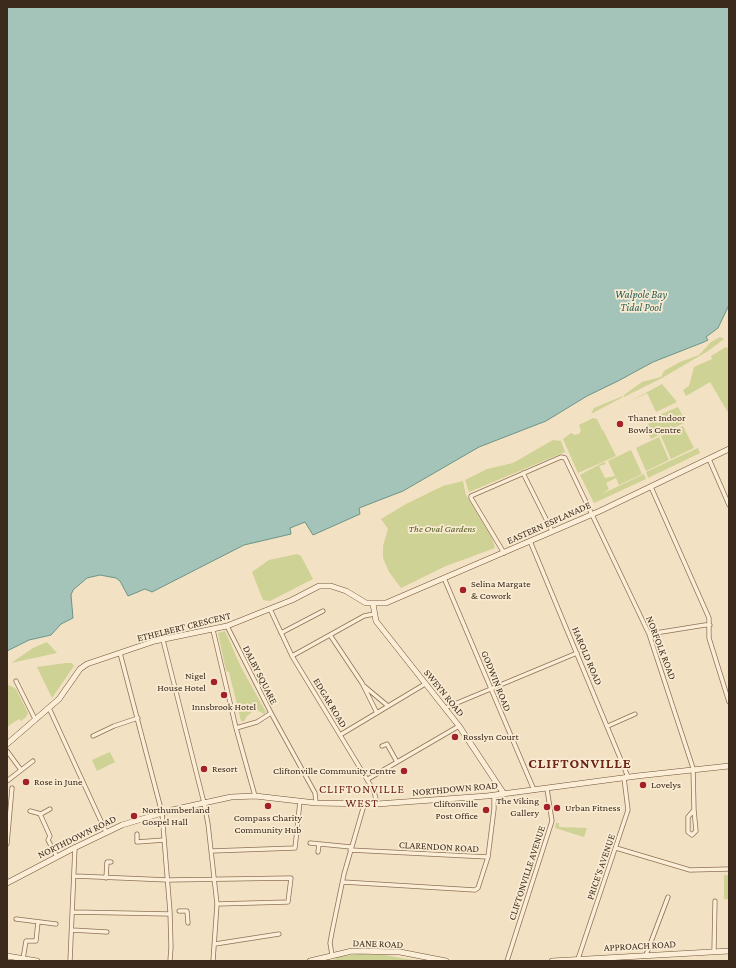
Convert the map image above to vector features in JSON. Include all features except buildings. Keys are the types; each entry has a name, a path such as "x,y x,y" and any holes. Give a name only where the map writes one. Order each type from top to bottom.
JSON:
{"main road":[{"name":"EASTERN ESPLANADE","path":"373,604 386,603 504,553 651,487 729,449"},
{"name":"ETHELBERT CRESCENT","path":"7,744 59,699 81,667 107,657 163,640 227,626 270,609 314,588 331,586 349,592 362,601 373,604"},
{"name":"SWEYN ROAD","path":"373,604 376,621 459,726 504,794"},
{"name":"NORTHDOWN ROAD","path":"7,882 106,832 162,813 231,797 255,796 316,803 364,805 534,791 729,766"},
{"name":"DANE ROAD","path":"311,961 352,951 388,951 446,961"},
{"name":"APPROACH ROAD","path":"552,961 729,951"},
{"path":"7,956 37,961"}],"street":[{"name":"NORFOLK ROAD","path":"523,473 561,457 565,458 649,634 693,771 696,831 692,835 688,832 688,817 694,810"},
{"path":"709,459 729,505"},
{"path":"504,553 471,498 474,494 523,473 552,532"},
{"path":"651,487 709,618 709,638 729,702"},
{"name":"HAROLD ROAD","path":"530,541 608,726 626,778"},
{"name":"GODWIN ROAD","path":"444,578 534,791"},
{"name":"EDGAR ROAD","path":"270,609 292,656 368,779 374,791 377,804"},
{"path":"281,633 323,611"},
{"path":"292,656 364,616 374,614"},
{"path":"649,634 705,625 710,626"},
{"name":"DALBY SQUARE","path":"227,626 271,713 257,722 236,728"},
{"path":"214,630 236,728 255,796"},
{"path":"330,635 362,684 377,713"},
{"path":"163,640 204,803 217,904 213,961"},
{"path":"120,653 162,813 172,912 170,961"},
{"path":"445,708 577,653"},
{"path":"16,681 35,719"},
{"path":"362,684 388,706"},
{"path":"340,735 425,684"},
{"path":"50,708 106,832"},
{"path":"271,713 315,793 316,803"},
{"path":"608,726 635,714"},
{"path":"93,736 114,726 138,718"},
{"path":"368,779 459,726"},
{"path":"382,746 386,744 397,762"},
{"path":"7,751 21,770"},
{"path":"7,781 33,761"},
{"name":"PRICE'S AVENUE","path":"578,959 628,810 626,778"},
{"path":"7,844 12,788"},
{"name":"CLIFTONVILLE AVENUE","path":"507,961 552,821 547,789"},
{"name":"CLARENDON ROAD","path":"310,843 351,848 488,857 494,809 494,795"},
{"path":"211,851 295,848 300,801"},
{"path":"332,955 330,943 343,882 351,848 364,805"},
{"path":"30,811 40,814 50,810"},
{"path":"40,814 50,836 48,840 57,857"},
{"path":"137,834 137,842 164,840"},
{"path":"318,852 319,844"},
{"path":"70,961 75,876 75,847"},
{"path":"616,848 690,870 729,868"},
{"path":"343,882 472,891 478,888 488,857"},
{"path":"106,878 107,862 111,862"},
{"path":"75,876 168,880 291,878 288,902 217,904"},
{"path":"646,955 668,897"},
{"path":"714,951 715,901"},
{"path":"179,911 187,911 188,923"},
{"path":"73,912 172,912"},
{"path":"16,919 56,924"},
{"path":"23,959 26,941 36,941 38,922"},
{"path":"72,930 107,932"},
{"path":"215,944 279,934"}],"green space":[{"path":"720,337 724,339 708,351 662,378 624,397 624,395 642,382 661,377 664,371 680,362 699,355 711,342"},
{"path":"726,347 729,349 729,414 710,382 686,396 683,390 689,386 694,367 712,359 711,356"},
{"path":"662,384 677,402 656,412 647,393 627,403"},
{"path":"623,397 591,414 594,408"},
{"path":"678,407 686,422 651,439 646,428 649,427 648,424 660,418 659,415"},
{"path":"593,418 597,419 616,456 578,473 563,439 571,433 575,435 579,434 581,431 579,425"},
{"path":"683,426 694,448 671,459 661,436"},
{"path":"659,437 669,460 646,471 636,448"},
{"path":"553,440 561,441 565,452 469,492 465,480 487,469 513,463"},
{"path":"698,448 700,453 648,478 646,472"},
{"path":"631,450 642,474 619,485 616,478 606,483 609,489 602,494 644,474 646,479 594,503 580,475 604,462 606,464 599,466 605,478 615,476 608,461"},
{"name":"The Oval Gardens","path":"463,481 466,495 492,538 495,548 446,566 401,588 389,572 383,558 383,546 388,529 381,519 406,504 443,486"},
{"path":"297,554 301,556 313,579 270,601 263,600 252,572 269,560"},
{"path":"225,631 241,667 266,712 264,714 259,711 252,712 244,721 241,721 229,672 226,671 218,633"},
{"path":"47,642 57,653 11,663 33,648"},
{"path":"72,663 74,666 52,698 37,667"},
{"path":"7,685 16,689 28,713 21,721 19,719 7,727"},
{"path":"110,752 115,762 97,771 92,760"},
{"path":"556,823 559,823 559,827 587,828 584,837 555,828"},
{"path":"724,875 729,875 729,899 724,899"},
{"path":"359,954 384,955 419,961 332,961 338,957"}],"water":[{"name":"Walpole Bay Tidal Pool","path":"7,7 729,7 729,305 718,328 706,337 708,340 653,362 587,396 546,421 479,447 403,491 359,508 360,514 313,535 305,522 290,528 291,534 244,545 152,592 145,589 128,596 120,581 116,578 100,575 87,578 73,590 71,595 73,618 61,624 51,635 29,640 7,651"}],"place":[{"name":"Thanet Indoor Bowls Centre","path":"620,424"},
{"name":"Selina Margate & Cowork","path":"463,590"},
{"name":"Nigel House Hotel","path":"214,682"},
{"name":"Innsbrook Hotel","path":"224,695"},
{"name":"Rosslyn Court","path":"455,737"},
{"name":"Resort","path":"204,769"},
{"name":"Cliftonville Community Centre","path":"404,771"},
{"name":"Rose in June","path":"26,782"},
{"name":"Lovelys","path":"643,785"},
{"name":"Compass Charity Community Hub","path":"268,806"},
{"name":"The Viking Gallery","path":"547,807"},
{"name":"Urban Fitness","path":"557,808"},
{"name":"Cliftonville Post Office","path":"486,810"},
{"name":"Northumberland Gospel Hall","path":"134,816"}],"district":[{"name":"CLIFTONVILLE","path":"580,764"},
{"name":"CLIFTONVILLE WEST","path":"362,796"}]}
